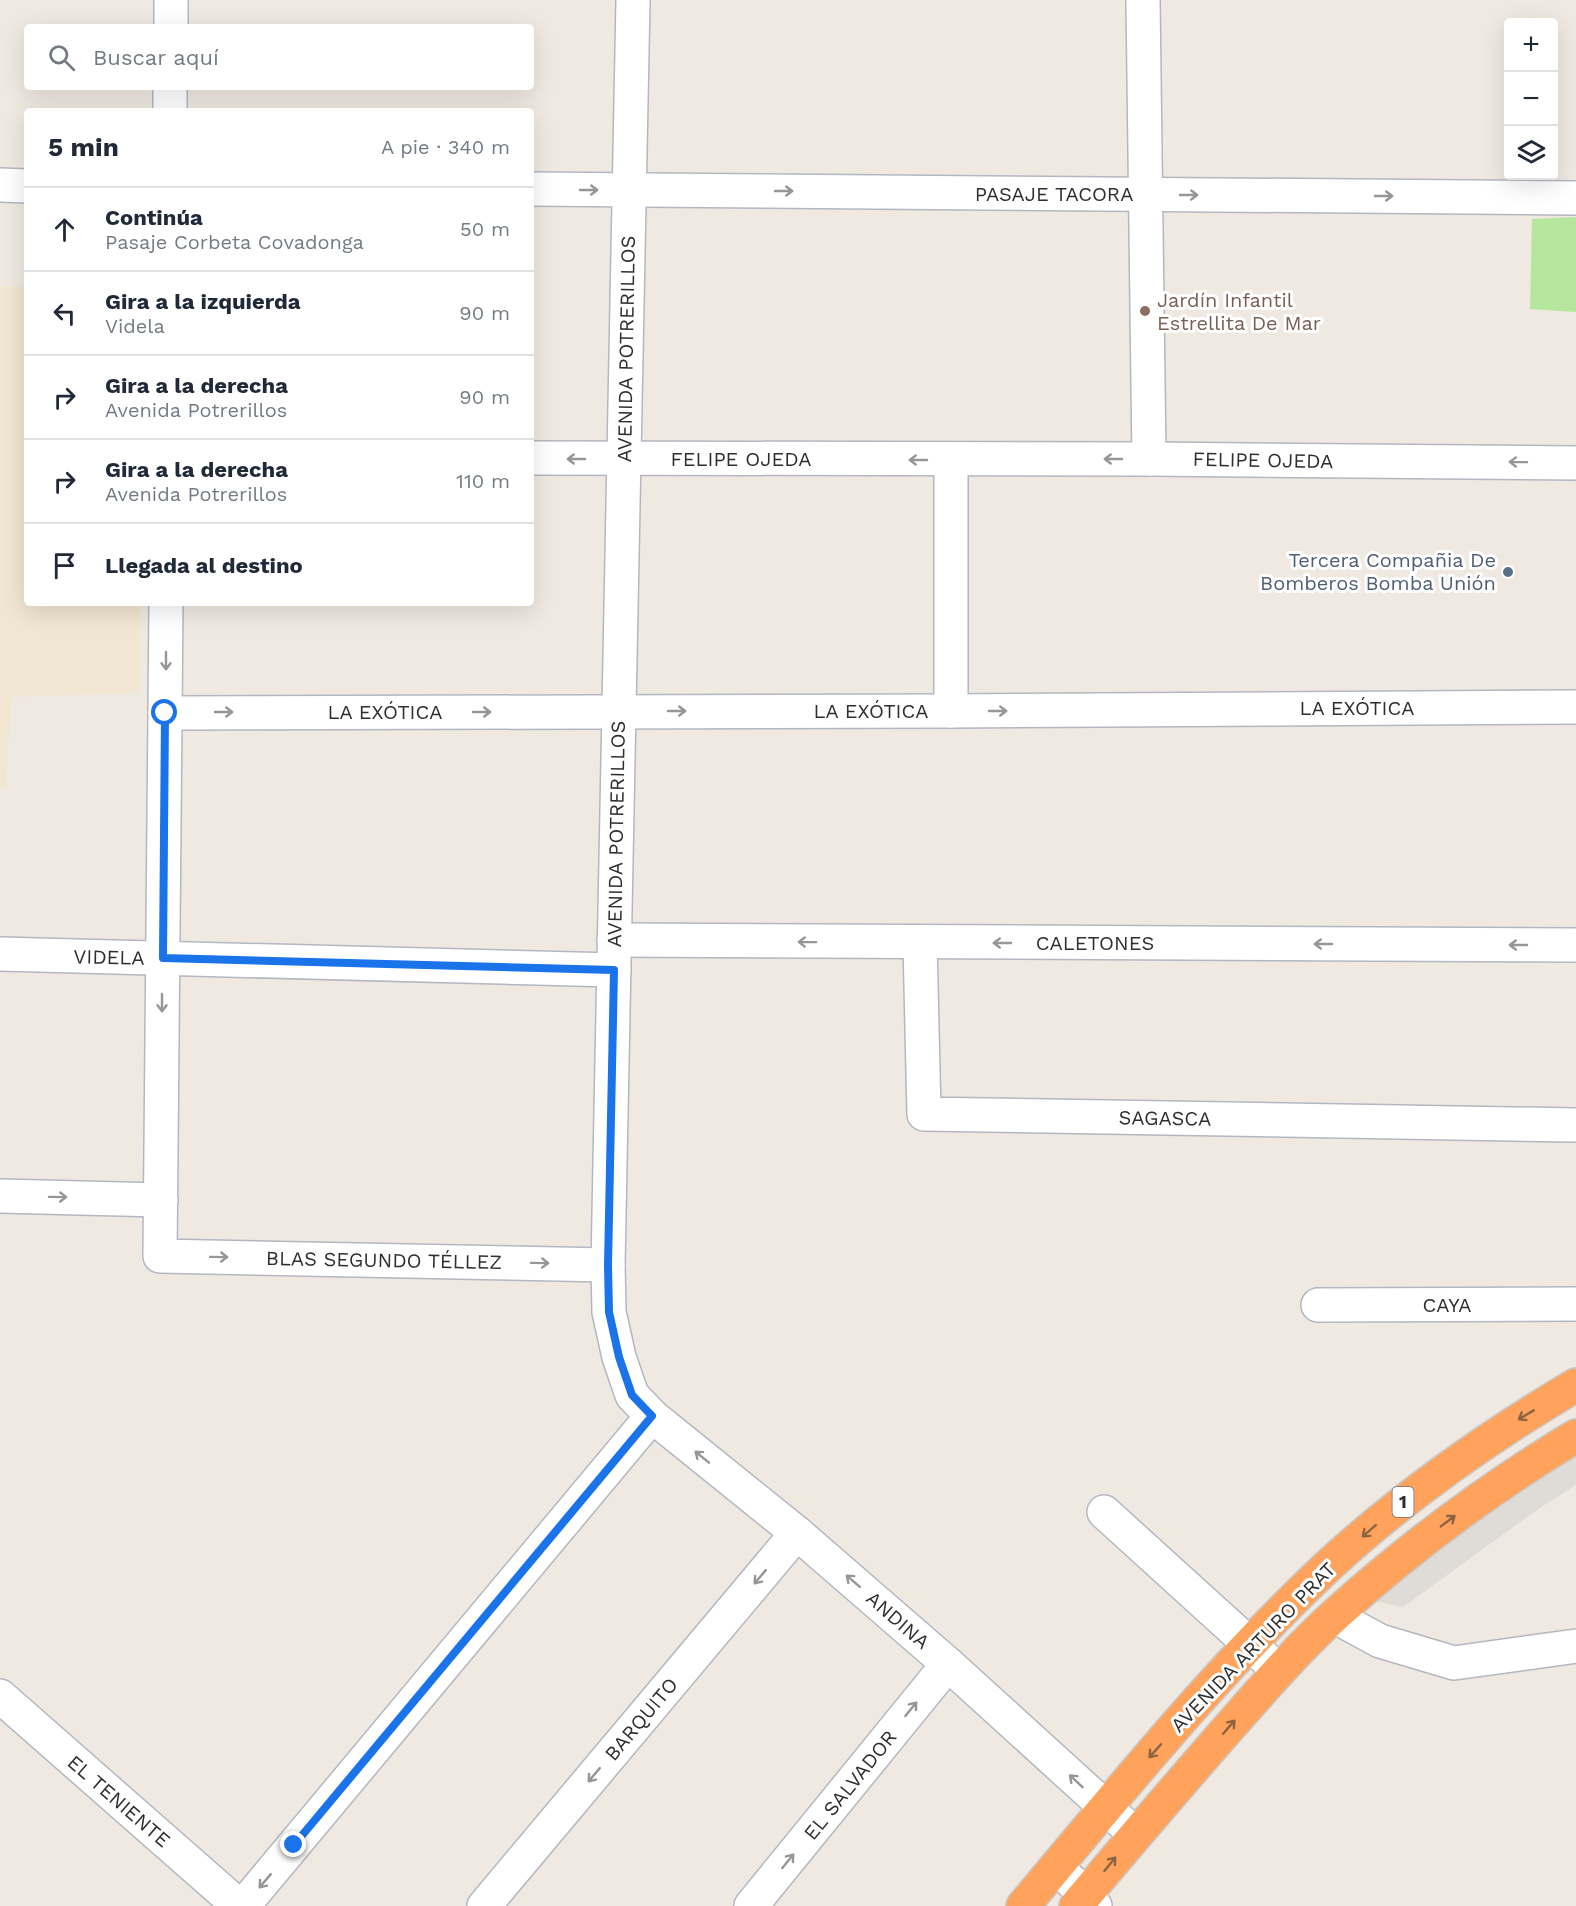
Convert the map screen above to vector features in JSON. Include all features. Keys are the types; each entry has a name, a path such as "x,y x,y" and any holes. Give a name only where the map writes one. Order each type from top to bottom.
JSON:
{"highway":[{"name":"AVENIDA ARTURO PRAT","path":"1023,1906 1104,1808 1250,1644 1330,1564 1451,1465 1515,1421 1576,1384"},
{"name":"AVENIDA ARTURO PRAT","path":"1086,1902 1135,1834 1278,1671 1334,1616 1414,1547 1472,1503 1576,1436"}],"street":[{"path":"171,0 171,24"},
{"name":"AVENIDA POTRERILLOS","path":"633,0 608,1265 609,1312 619,1357 632,1395 652,1416"},
{"path":"1143,0 1149,459"},
{"path":"170,90 170,108"},
{"path":"0,185 24,186"},
{"name":"PASAJE TACORA","path":"534,189 1576,198"},
{"name":"FELIPE OJEDA","path":"534,458 1149,459 1576,463"},
{"path":"951,460 951,711"},
{"path":"0,1196 161,1200 166,606"},
{"name":"LA EXÓTICA","path":"165,713 1576,707"},
{"name":"CALETONES","path":"614,955 920,943 1576,945"},
{"name":"SAGASCA","path":"920,943 924,1114 1576,1125"},
{"name":"VIDELA","path":"0,954 163,958 614,955"},
{"name":"BLAS SEGUNDO TÉLLEZ","path":"161,1200 160,1256 608,1265"},
{"name":"CAYA","path":"1318,1305 1576,1304"},
{"path":"243,1906 652,1416"},
{"name":"ANDINA","path":"652,1416 797,1533 948,1664 1135,1834"},
{"path":"1104,1512 1278,1671"},
{"name":"BARQUITO","path":"484,1906 797,1533"},
{"path":"1334,1616 1380,1641 1454,1663 1576,1646"},
{"name":"EL SALVADOR","path":"752,1906 948,1664"},
{"name":"EL TENIENTE","path":"0,1696 239,1906"},
{"path":"1056,1867 1086,1902"}],"shaded area":[{"path":"0,287 24,287 24,606 140,606 139,693 11,697 6,787 0,787"},
{"path":"1576,1451 1576,1485 1537,1510 1403,1607 1364,1599"}],"green space":[{"path":"1576,217 1576,312 1530,309 1532,219"}],"place":[{"name":"Jardín Infantil Estrellita De Mar","path":"1145,311"},
{"name":"Tercera Compañia De Bomberos Bomba Unión","path":"1508,572"}],"route":[{"path":"165,713 163,958 614,970 609,1312 619,1357 632,1395 652,1416 294,1845"}]}
